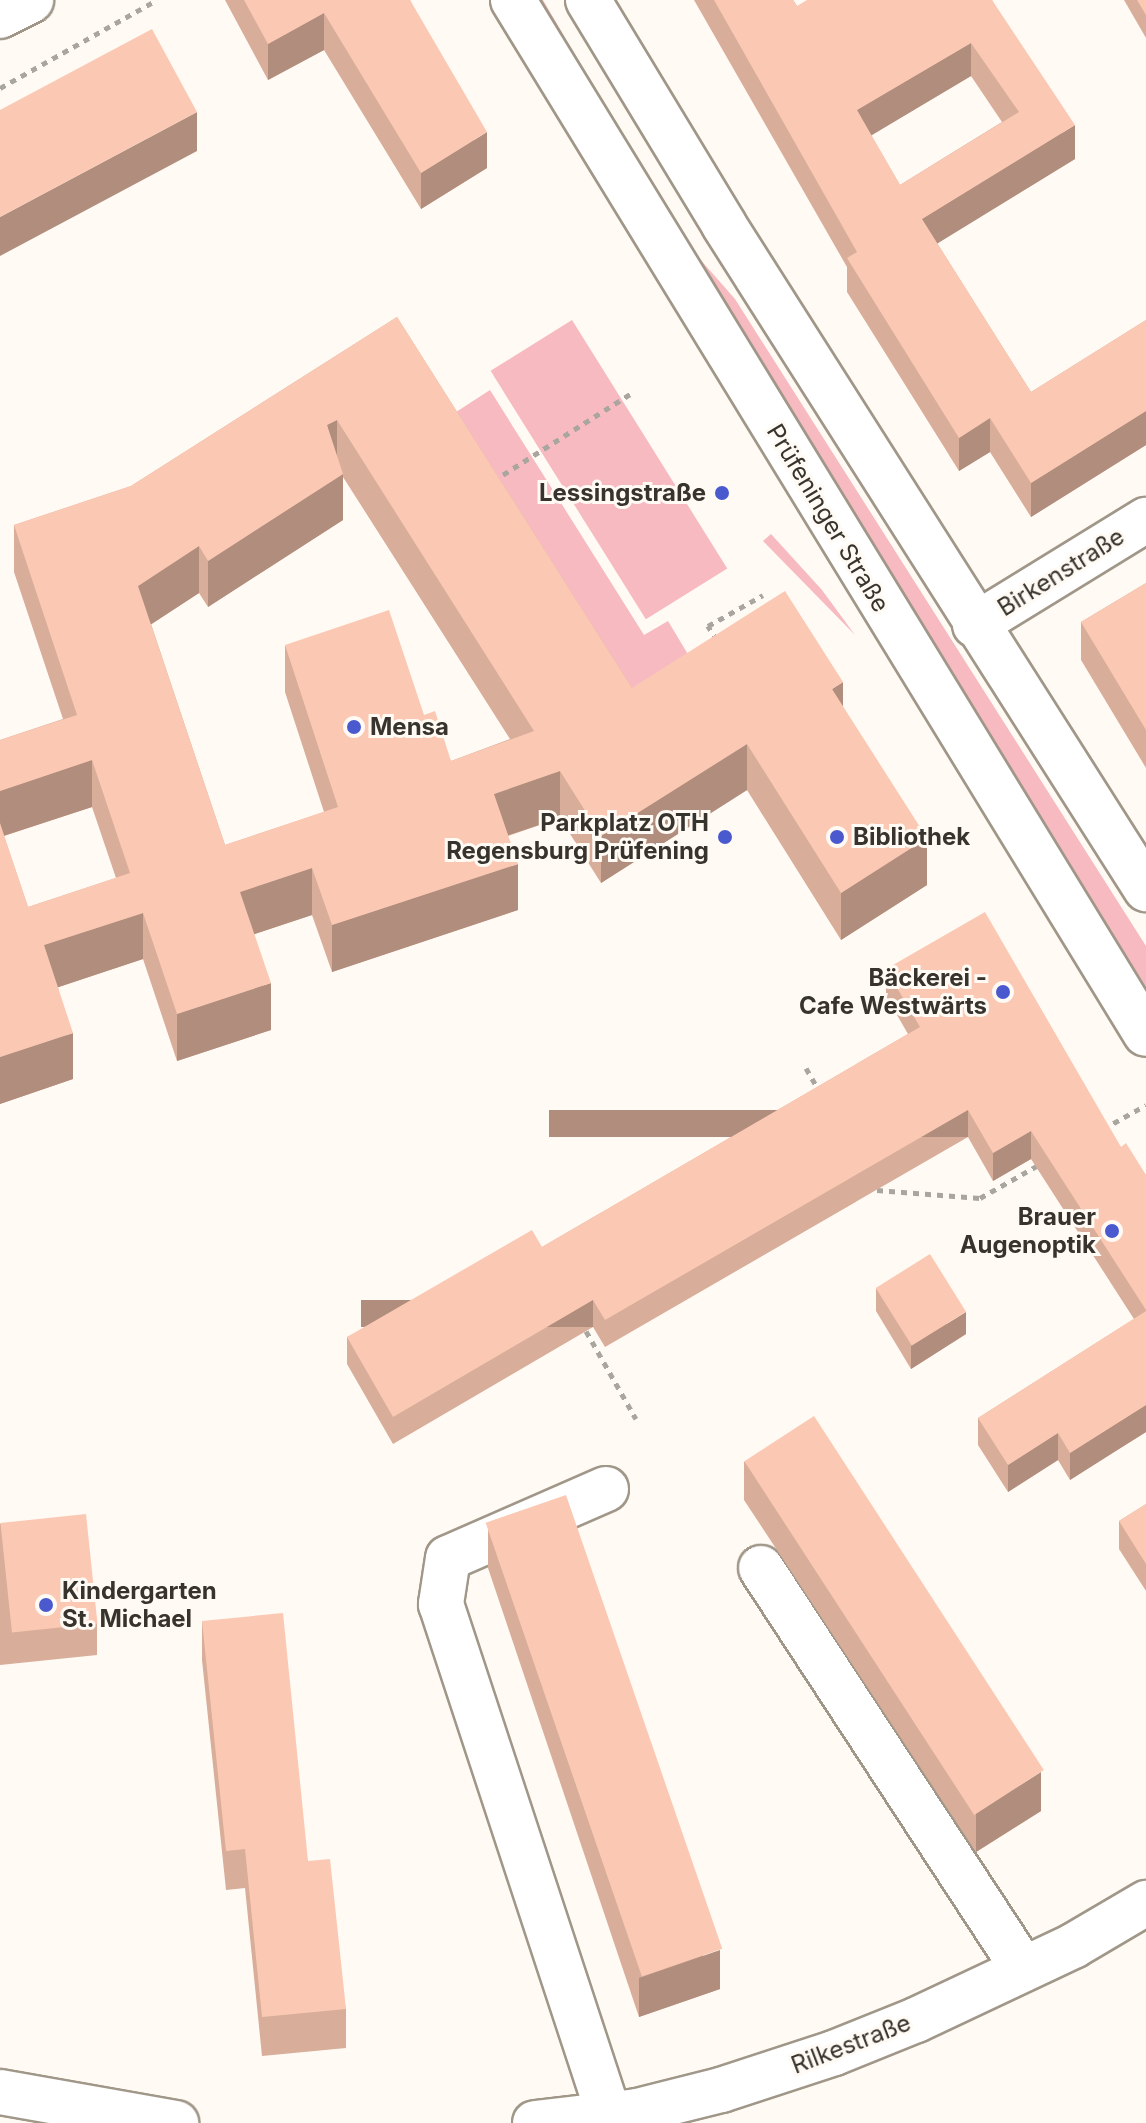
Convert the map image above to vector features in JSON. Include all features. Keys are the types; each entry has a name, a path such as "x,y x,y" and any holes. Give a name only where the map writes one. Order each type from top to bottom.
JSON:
{"street":[{"path":"0,16 31,0"},
{"name":"Prüfeninger Straße","path":"513,0 1146,1034"},
{"path":"588,0 724,225 975,625 1146,889"},
{"name":"Birkenstraße","path":"975,625 1146,520"},
{"path":"606,1489 448,1558 441,1604 609,2115"},
{"path":"761,1568 1023,1969"},
{"name":"Rilkestraße","path":"535,2123 609,2115 721,2090 834,2053 916,2020 1073,1946 1146,1903"},
{"path":"0,2092 176,2123"}],"path":[{"path":"0,88 157,0"},
{"path":"491,483 633,392"},
{"path":"722,648 708,626 763,595"},
{"path":"806,1068 821,1095"},
{"path":"1091,1136 1146,1105"},
{"path":"877,1190 980,1198 1049,1159"},
{"path":"586,1331 636,1419"}],"shaded area":[{"path":"533,0 543,0 684,241 735,299 1146,946 1146,987 875,565"},
{"path":"572,320 727,568 646,619 491,371"},
{"path":"490,390 644,635 668,621 707,686 632,735 436,425"},
{"path":"771,534 822,590 855,635 763,541"}],"building":[{"path":"244,0 410,0 487,132 421,173 324,13 268,44"},
{"path":"714,0 793,0 797,6 807,0 992,0 1075,125 922,219 1031,392 1146,320 1146,411 1031,483 990,418 959,438 847,258 857,252","holes":["971,43 1019,112 900,185 857,110"]},
{"path":"1137,0 1146,0 1146,15"},
{"path":"152,29 197,112 0,217 0,110"},
{"path":"397,317 632,688 785,591 843,682 832,689 927,838 841,893 747,744 601,836 560,771 494,794 518,864 332,925 312,868 240,892 271,983 177,1014 143,913 44,945 73,1033 0,1057 0,823 28,907 130,873 92,760 0,791 0,740 77,715 14,525 131,486","holes":["337,420 534,731 451,761 435,711 424,715 389,610 285,645 338,807 225,845 138,586 199,546 208,561 343,474 327,425"]},
{"path":"1146,583 1146,730 1081,622"},
{"path":"985,912 1121,1147 1126,1143 1146,1175 1146,1310 1031,1131 993,1153 968,1110 605,1320 593,1300 393,1417 347,1337 532,1230 542,1247 920,1027 886,969"},
{"path":"930,1254 966,1312 912,1346 876,1288"},
{"path":"1146,1311 1146,1405 1070,1453 1058,1433 1008,1465 978,1418"},
{"path":"814,1416 1044,1770 974,1815 744,1461"},
{"path":"566,1495 722,1949 642,1977 486,1523"},
{"path":"1146,1504 1146,1564 1119,1521"},
{"name":"Kindergarten St. Michael","path":"86,1514 97,1623 12,1632 0,1523"},
{"path":"283,1613 308,1861 330,1859 346,2009 262,2017 245,1849 226,1851 202,1621"}],"place":[{"name":"Lessingstraße","path":"722,493"},
{"name":"Mensa","path":"354,727"},
{"name":"Parkplatz OTH Regensburg Prüfening","path":"725,837"},
{"name":"Bibliothek","path":"837,837"},
{"name":"Bäckerei - Cafe Westwärts","path":"1003,992"},
{"name":"Brauer Augenoptik","path":"1112,1231"},
{"name":"Kindergarten St. Michael","path":"46,1605"}]}
